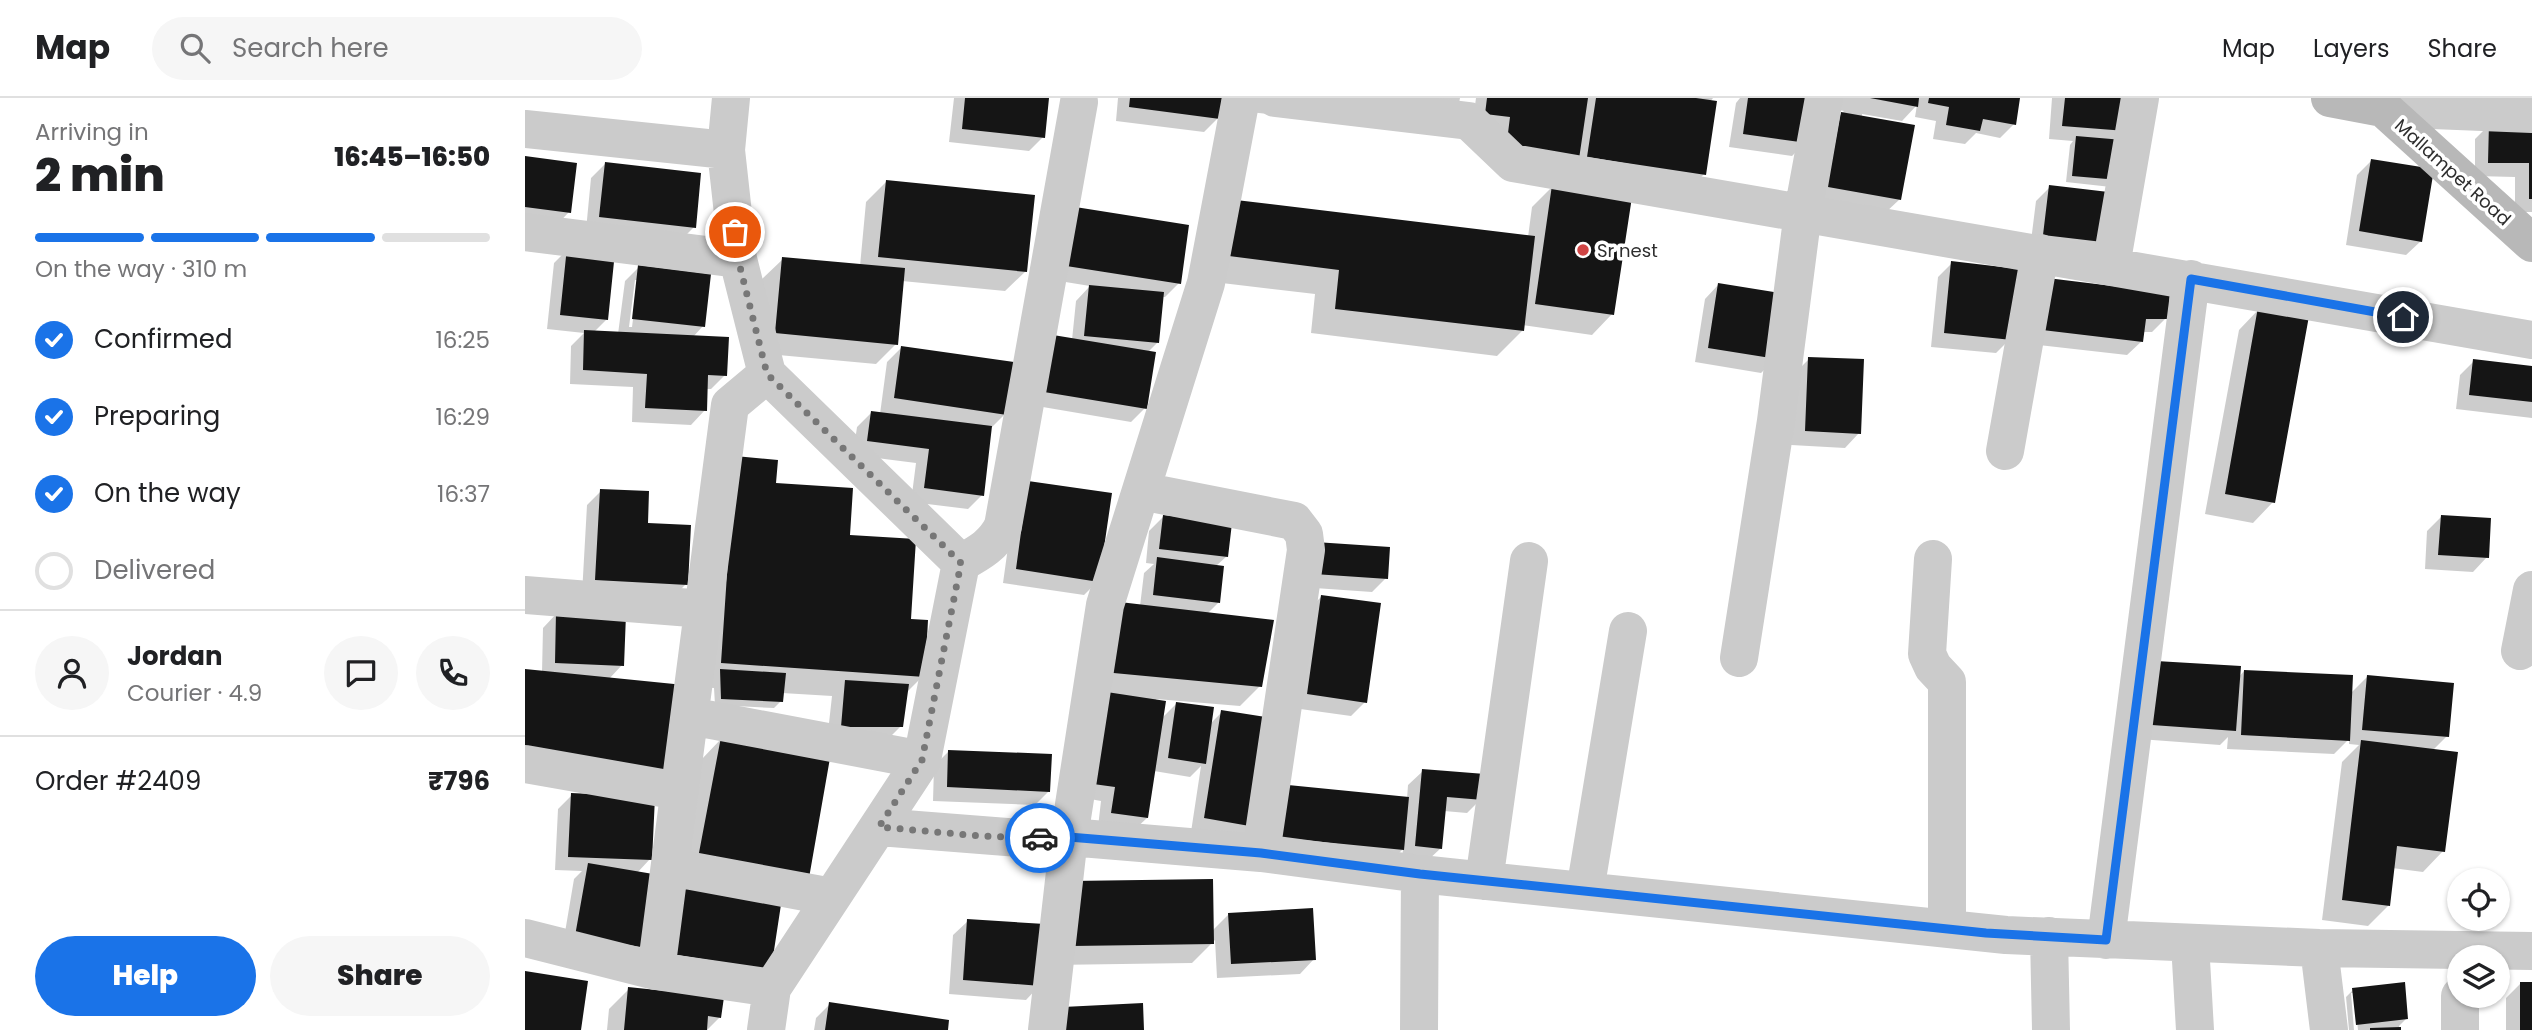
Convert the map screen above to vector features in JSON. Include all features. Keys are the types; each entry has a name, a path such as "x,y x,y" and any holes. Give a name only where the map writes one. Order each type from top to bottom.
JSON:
{"main road":[{"name":"Mallampet Road","path":"2330,98 2383,103 2532,243"}],"street":[{"path":"731,98 726,150 738,259 767,374 961,563"},
{"path":"1047,1030 1069,837 1105,605 1206,283 1241,98"},
{"path":"1275,98 1471,109 1513,163 2532,340"},
{"path":"1739,658 1776,421 1803,212 1824,98"},
{"path":"2111,265 2140,98"},
{"path":"766,1030 772,988 922,760 961,563 989,547 998,538 1003,526 1079,102"},
{"path":"2383,103 2532,114"},
{"path":"525,129 726,150"},
{"path":"525,232 738,259"},
{"path":"2005,451 2040,253"},
{"path":"2106,940 2191,279"},
{"path":"656,971 730,405 767,374"},
{"path":"1141,491 1294,521 1304,534 1305,551 1261,853"},
{"path":"1933,559 1927,654 1933,667 1947,682 1947,929"},
{"path":"1484,881 1529,561"},
{"path":"2520,651 2532,590"},
{"path":"525,595 704,609"},
{"path":"1585,891 1628,631"},
{"path":"690,716 922,760"},
{"path":"525,764 679,791"},
{"path":"879,827 1019,838 1069,837 1261,853 1420,874 1947,929 2106,940 2447,953"},
{"path":"670,867 832,897"},
{"path":"1419,1030 1420,874"},
{"path":"2049,936 2051,1030"},
{"path":"525,938 656,971 772,988"},
{"path":"2190,943 2195,1030"},
{"path":"2319,948 2329,1030"},
{"path":"2510,952 2532,951"},
{"path":"2460,1008 2460,1030"}],"building":[{"path":"965,98 1049,98 1045,138 962,129"},
{"path":"1130,98 1222,98 1220,119 1129,107"},
{"path":"1487,98 1588,98 1579,159 1506,149 1510,117 1485,114"},
{"path":"1596,98 1696,98 1717,101 1706,175 1587,157"},
{"path":"1748,98 1814,98 1807,143 1743,134"},
{"path":"1870,98 1919,98 1918,107"},
{"path":"1929,98 2020,98 2016,125 1983,119 1980,131 1946,125 1949,107 1928,103"},
{"path":"2065,98 2129,98 2126,131 2062,126"},
{"path":"1841,112 1915,125 1901,200 1828,187"},
{"path":"2489,123 2532,124 2532,199 2529,199 2529,163 2488,163"},
{"path":"2076,136 2123,140 2119,180 2072,176"},
{"path":"525,156 577,163 571,213 525,207"},
{"path":"2371,159 2434,169 2422,242 2359,231"},
{"path":"605,162 701,173 696,228 599,217"},
{"path":"886,180 1035,195 1027,272 878,257"},
{"name":"Sr nest","path":"1552,185 1632,197 1614,315 1535,304"},
{"path":"2049,185 2117,193 2111,243 2043,235"},
{"path":"1236,200 1535,236 1524,331 1335,309 1339,270 1229,256"},
{"path":"1069,206 1189,225 1181,284 1060,265"},
{"path":"567,247 615,252 608,320 560,315"},
{"path":"782,257 905,268 898,345 775,333"},
{"path":"1951,261 2019,269 2012,340 1944,333"},
{"path":"638,265 711,274 705,327 632,319"},
{"path":"2039,277 2170,293 2168,319 2146,319 2143,342 2034,329"},
{"path":"1718,283 1787,294 1777,359 1708,348"},
{"path":"1089,285 1164,292 1159,343 1084,336"},
{"path":"2258,307 2309,316 2275,503 2225,494"},
{"path":"584,330 729,337 727,376 708,375 707,411 645,408 647,374 583,370"},
{"path":"1047,334 1156,352 1147,409 1038,391"},
{"path":"901,346 1014,362 1007,415 894,398"},
{"path":"1808,357 1864,359 1861,434 1805,431"},
{"path":"2473,359 2532,366 2532,402 2469,395"},
{"path":"871,411 992,426 984,496 924,488 929,449 867,441"},
{"path":"735,456 778,460 776,483 853,488 850,535 916,539 911,619 928,620 925,677 721,663"},
{"path":"1028,481 1112,493 1099,582 1016,569"},
{"path":"600,489 649,491 648,523 691,525 688,585 595,580"},
{"path":"1163,515 1232,523 1228,557 1159,549"},
{"path":"2441,515 2491,518 2489,558 2438,555"},
{"path":"1315,542 1390,547 1388,579 1314,574"},
{"path":"1157,557 1224,566 1220,603 1153,595"},
{"path":"1321,595 1381,603 1367,703 1307,694"},
{"path":"1111,601 1274,620 1262,687 1103,672"},
{"path":"556,612 626,614 624,666 555,663"},
{"path":"2156,661 2241,666 2236,731 2152,725"},
{"path":"525,669 684,685 675,774 525,759"},
{"path":"720,669 786,673 783,702 721,699"},
{"path":"2244,670 2353,675 2350,741 2241,735"},
{"path":"2367,675 2454,683 2449,737 2362,730"},
{"path":"845,680 909,684 903,727 841,727"},
{"path":"1100,691 1166,701 1148,818 1111,813 1115,787 1086,783"},
{"path":"1176,702 1214,707 1206,764 1168,758"},
{"path":"1221,710 1278,719 1261,828 1204,818"},
{"path":"721,737 830,758 809,878 698,858"},
{"path":"2361,740 2458,752 2445,852 2397,846 2390,906 2342,900"},
{"path":"948,750 1052,754 1050,792 947,787"},
{"path":"1422,769 1485,774 1483,800 1447,797 1442,849 1415,846"},
{"path":"1278,784 1409,797 1404,850 1273,837"},
{"path":"571,793 655,797 652,860 568,857"},
{"path":"588,863 659,875 647,948 575,936"},
{"path":"1213,879 1214,944 1072,946 1071,881"},
{"path":"682,882 782,898 771,970 671,954"},
{"path":"1313,908 1316,960 1231,964 1228,913"},
{"path":"967,919 1045,924 1041,986 963,980"},
{"path":"525,971 588,981 581,1030 525,1030"},
{"path":"2405,982 2408,1019 2356,1025 2352,988"},
{"path":"2520,982 2532,982 2532,1030 2520,1030"},
{"path":"628,987 724,997 721,1018 708,1016 707,1030 624,1030"},
{"path":"829,1002 949,1020 948,1030 825,1030"},
{"path":"1143,1003 1144,1030 1064,1030 1063,1007"},
{"path":"2401,1027 2401,1030 2370,1030 2370,1028"}],"way so far":[{"path":"735,232 738,259 767,374 961,563 922,760 879,827 1040,838"}],"place":[{"name":"Sr nest","path":"1583,250"}],"route":[{"path":"1040,838 1069,837 1261,853 1510,884 2006,935 2106,940 2191,279 2403,317"}]}
